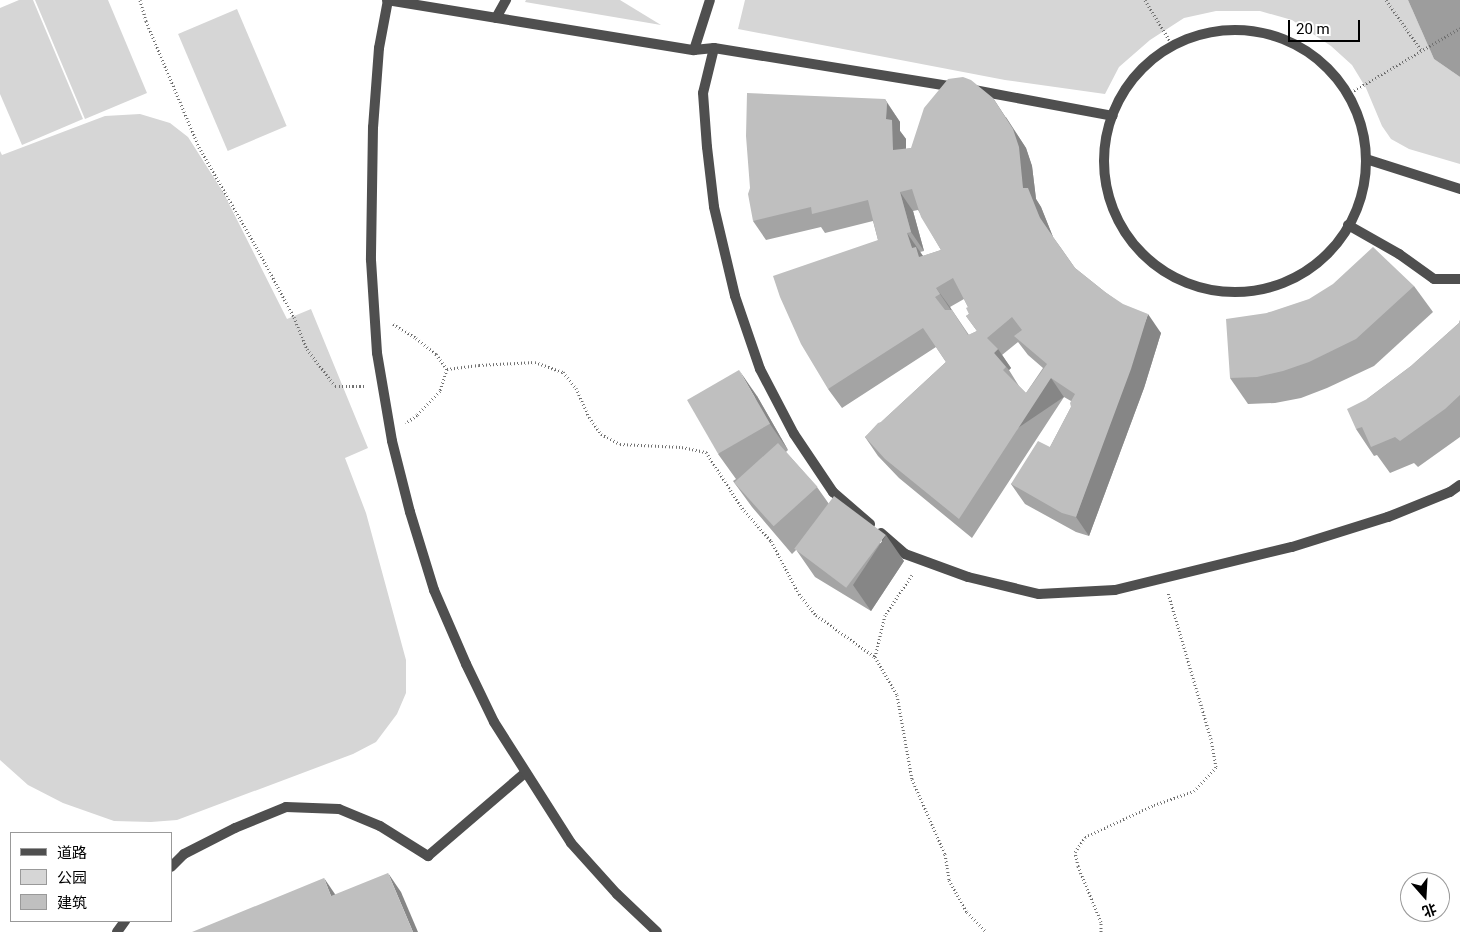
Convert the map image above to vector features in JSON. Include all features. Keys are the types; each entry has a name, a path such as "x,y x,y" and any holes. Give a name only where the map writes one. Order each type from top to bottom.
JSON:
{"street":[{"path":"657,932 617,894 571,842 494,722 434,590 410,512 391,433 377,353 370,260 373,127 380,48 387,0 694,50 714,48 956,87 1112,116"},
{"path":"496,18 506,0"},
{"path":"694,50 710,0"},
{"path":"1246,30 1270,34 1294,43 1315,57 1334,74 1348,94 1358,114 1364,136 1366,159 1364,184 1357,210 1348,225 1328,253 1307,269 1284,282 1259,289 1232,291 1207,288 1181,280 1159,267 1139,250 1123,229 1112,206 1105,180 1104,154 1112,116 1131,81 1150,61 1172,46 1196,36 1220,31 1246,30"},
{"path":"714,48 703,93 714,207 735,296 760,369 794,434 833,492 905,554 968,577 1039,594 1115,590 1292,547 1388,517 1450,492 1460,485"},
{"path":"1366,159 1460,189"},
{"path":"1348,225 1399,254 1434,279 1460,279"},
{"path":"172,866 184,854 234,828 286,807 339,809 380,826 428,856 526,773"}],"path":[{"path":"140,0 146,22 199,147 294,317 307,349 335,386 383,386"},
{"path":"1145,0 1172,46"},
{"path":"1386,0 1421,50"},
{"path":"1348,94 1460,28"},
{"path":"374,314 416,338 436,354 447,369"},
{"path":"447,369 479,364 535,362 563,372 576,388 589,417 600,434 620,444 682,447 706,452 742,508 771,541 799,594 816,615 875,657 897,695 912,779 946,854 949,880 967,912 986,932"},
{"path":"391,433 417,415 440,391 447,369"},
{"path":"875,657 885,615 896,595 924,561"},
{"path":"1101,932 1102,922 1078,866 1075,852 1085,837 1154,805 1194,791 1216,767 1211,739 1164,579"}],"green space":[{"path":"19,0 33,0 83,119 22,145 0,94 0,8"},
{"path":"35,0 108,0 147,93 85,119"},
{"path":"526,0 620,0 661,25 525,2"},
{"path":"745,0 1408,0 1434,59 1460,77 1460,164 1409,149 1391,139 1382,126 1366,88 1352,65 1331,46 1292,20 1260,11 1216,11 1184,18 1150,40 1119,67 1105,94 1005,80 738,29"},
{"path":"237,9 287,126 228,151 178,34"},
{"path":"140,114 170,123 188,137 223,192 287,319 311,309 368,448 345,458 366,513 406,660 406,693 397,714 376,742 353,754 177,820 151,822 114,821 63,803 28,785 0,760 0,151 2,155 105,116"}],"shaded area":[{"path":"1408,0 1460,0 1460,77 1434,59"}],"building":[{"path":"963,77 971,80 993,98 1013,129 1019,147 1023,188 1028,188 1040,218 1075,268 1123,304 1148,314 1131,369 1076,517 1062,513 1011,484 1038,441 1050,447 1071,407 1070,403 1075,394 1051,378 959,519 885,459 865,437 946,362 923,328 828,389 801,344 780,297 773,276 878,240 868,200 812,214 811,207 753,221 748,194 750,188 746,136 747,93 885,99 887,103 886,119 892,120 893,150 911,148 924,108 948,79","holes":["912,189 921,217 941,250 919,257 916,247 912,248 907,233 911,232 900,192","953,278 968,307 966,308 969,314 966,316 977,331 968,335 952,310 945,310 935,297 940,294 936,288","1012,317 1022,330 1014,336 1047,364 1026,393 1003,370 1006,367 994,353 998,349 987,338"]},
{"path":"1373,247 1414,286 1356,339 1309,362 1283,371 1257,377 1230,378 1226,319 1267,313 1309,299 1333,284"},
{"path":"1460,320 1460,395 1445,409 1400,441 1395,437 1371,447 1362,427 1356,429 1347,409 1367,399 1411,366 1459,323"},
{"path":"739,370 770,424 718,454 687,400"},
{"path":"778,443 817,487 774,526 734,482"},
{"path":"834,496 886,535 846,588 794,549"},
{"path":"388,873 413,932 192,932 324,878 331,896"}]}
